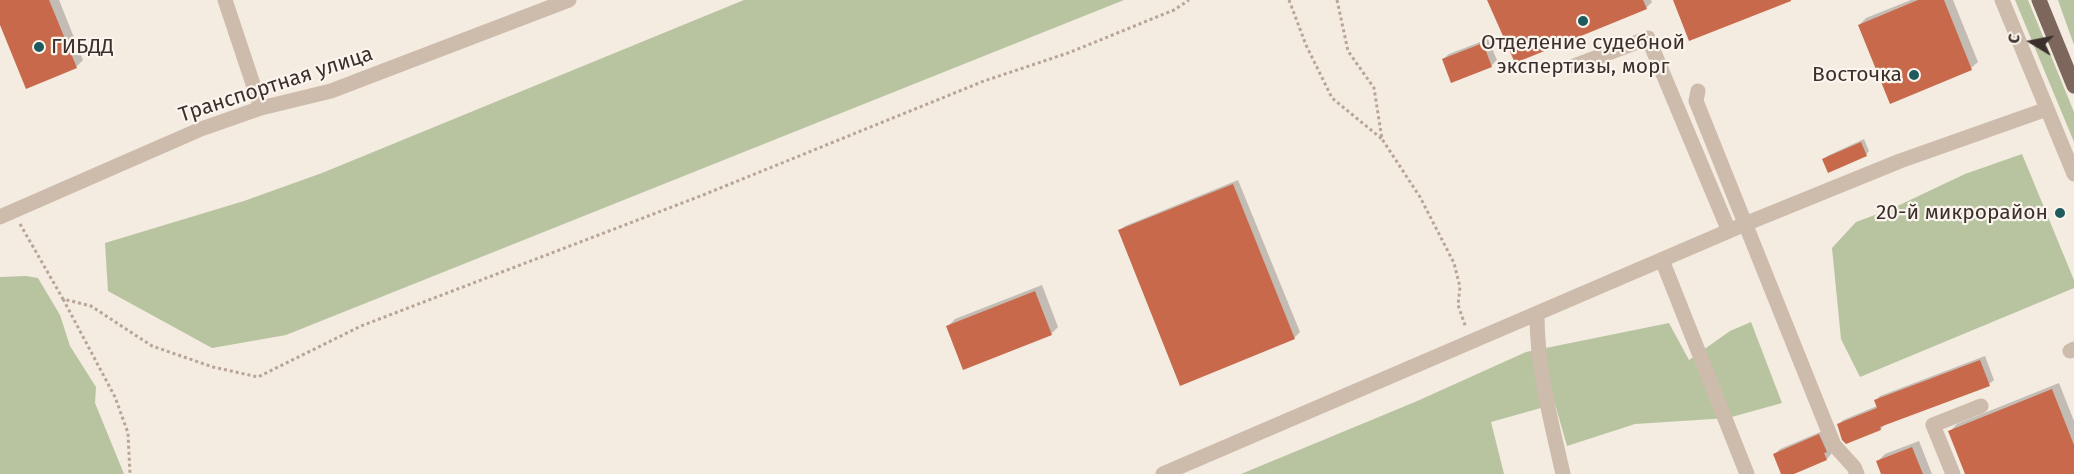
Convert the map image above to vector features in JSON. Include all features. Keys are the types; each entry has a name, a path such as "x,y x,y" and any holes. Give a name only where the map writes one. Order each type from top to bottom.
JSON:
{"main road":[{"path":"2039,0 2074,86"}],"street":[{"path":"225,0 261,108"},
{"name":"Транспортная улица","path":"6,215 201,129 261,108 331,91 568,0"},
{"path":"2002,0 2074,174"},
{"path":"1574,66 1648,38 1729,231"},
{"path":"1698,91 1696,101 1834,445 1854,467 1857,474"},
{"path":"1163,474 1745,224 1900,161 2047,109"},
{"path":"1662,260 1747,474"},
{"path":"1537,315 1537,343 1542,377 1563,474"},
{"path":"1953,474 1934,425 1980,406"}],"path":[{"path":"63,299 91,306 152,346 213,367 258,377 361,326 692,200 984,81 1068,52 1174,10 1189,0"},
{"path":"1289,0 1306,45 1332,98 1382,139 1420,197 1454,263 1460,286 1458,305 1464,327 1479,339"},
{"path":"1337,0 1348,51 1374,88 1382,139"},
{"path":"6,215 63,299 115,397 128,433 130,474"}],"green space":[{"path":"744,0 1124,0 286,335 212,348 108,291 105,243 244,201 322,173"},
{"path":"2015,0 2028,0 2074,112 2074,142"},
{"path":"2058,0 2074,0 2074,45"},
{"path":"2022,154 2074,280 2074,288 1860,377 1841,339 1832,248 1856,222 1891,209 1965,174"},
{"path":"0,277 38,278 60,315 70,346 96,387 95,403 124,474 0,474"},
{"path":"1751,322 1782,403 1728,418 1635,424 1567,446 1555,404 1491,422 1504,474 1241,474 1415,402 1526,352 1669,323 1689,360 1730,331"}],"building":[{"name":"ГИБДД","path":"0,0 49,0 77,68 26,89 0,25"},
{"path":"1487,0 1643,0 1647,9 1515,63"},
{"path":"1673,0 1791,0 1791,1 1689,41"},
{"path":"1918,0 1944,0 1972,70 1890,104 1858,25"},
{"path":"1483,43 1492,67 1451,83 1442,59"},
{"path":"1861,142 1867,156 1828,173 1822,159"},
{"path":"1233,184 1295,339 1180,386 1118,230"},
{"path":"1035,291 1052,335 963,370 946,326"},
{"path":"1980,360 1990,386 1880,427 1881,430 1846,444 1842,440 1837,424 1877,408 1874,400"},
{"path":"2052,389 2074,445 2074,474 1965,474 1948,431"},
{"path":"1819,434 1827,452 1824,453 1827,460 1794,474 1781,474 1773,454"},
{"path":"1912,447 1923,474 1881,474 1876,461"}],"place":[{"name":"Отделение судебной экспертизы, морг","path":"1583,21"},
{"name":"ГИБДД","path":"39,47"},
{"name":"Восточка","path":"1914,75"},
{"name":"20-й микрорайон","path":"2060,213"}]}
